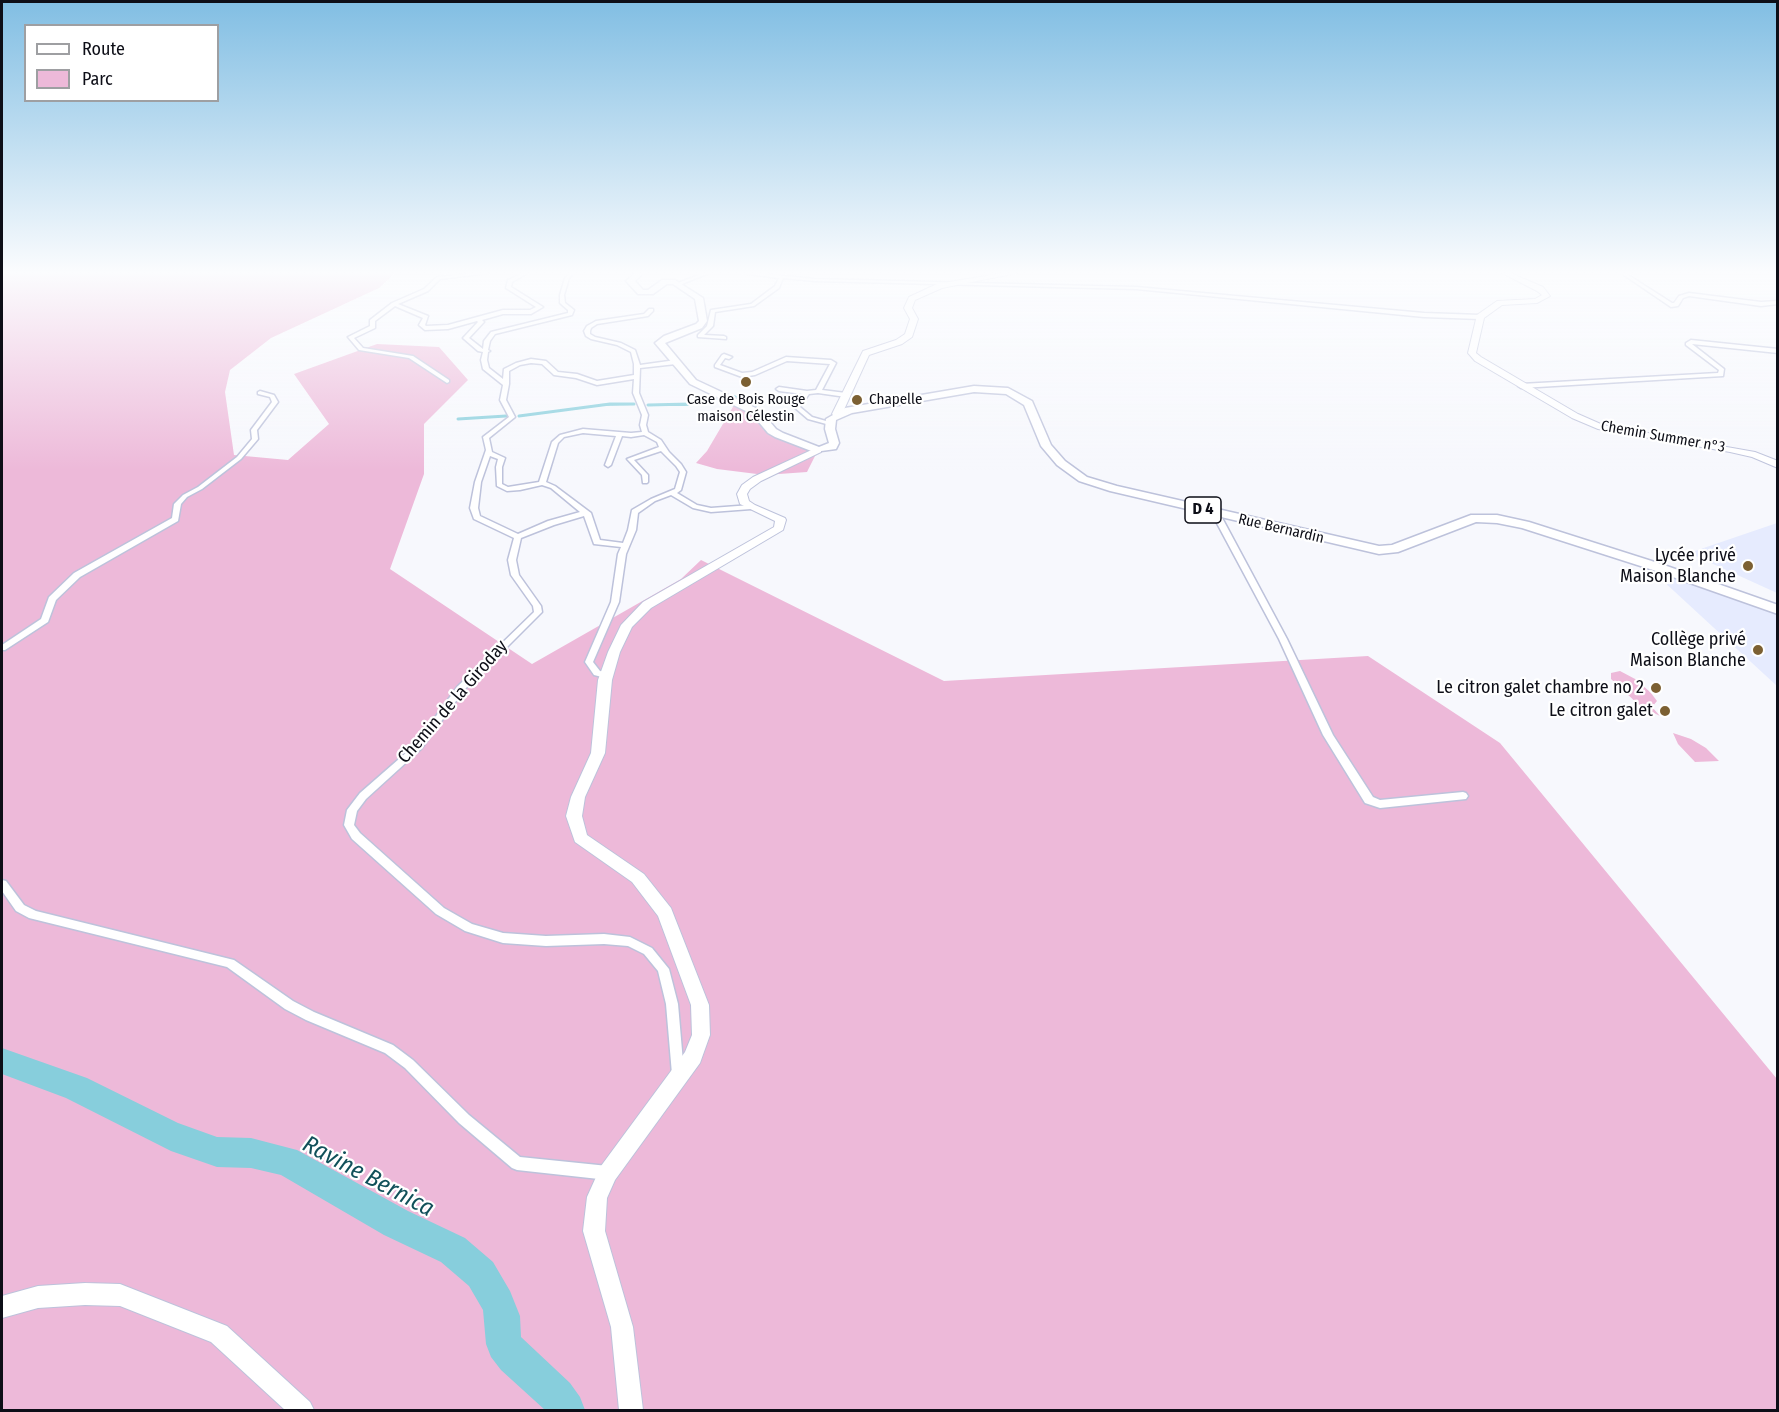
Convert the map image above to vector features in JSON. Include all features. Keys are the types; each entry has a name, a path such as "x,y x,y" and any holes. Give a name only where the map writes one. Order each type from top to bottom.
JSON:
{"main road":[{"path":"669,339 661,342 699,386 741,402 756,412 772,431 818,450 832,447 834,419"},
{"name":"Rue Bernardin","path":"834,419 849,410 954,391 992,388 1008,391 1021,396 1028,403 1047,447 1061,463 1083,479 1114,489 1379,550 1394,549 1475,518 1497,519 1525,525 1657,567 1778,610"}],"street":[{"path":"352,339 362,350 411,357 447,381"},
{"path":"467,339 480,350 487,351"},
{"path":"489,339 484,366 506,384"},
{"path":"599,339 612,341 632,349 637,367 635,377 637,397 645,415 643,425 645,433"},
{"path":"807,393 797,407 810,418 834,419 866,354 903,339"},
{"name":"Chemin Summer n°3","path":"1477,339 1472,353 1521,386 1575,416 1601,427 1736,450 1778,465"},
{"path":"1521,386 1721,375 1722,370 1688,344 1691,342 1778,351"},
{"path":"729,357 723,357 717,366 742,375 753,374 786,359 829,361 833,363 818,391"},
{"path":"586,513 551,523 518,537 482,520 475,513 477,482 488,453 486,437 512,417 503,400 506,370 531,361 544,362 556,374 577,376 597,383 635,377"},
{"path":"637,367 676,362"},
{"path":"779,389 846,395"},
{"path":"2,648 45,620 52,599 77,575 175,519 178,504 185,496 200,488 249,448 255,438 254,430 275,402 272,396 260,393"},
{"path":"542,483 555,442 583,431 620,434 645,433 657,440 683,472 678,490 637,509 625,545 615,602 590,654 589,662 597,673 606,675"},
{"path":"608,465 620,434"},
{"path":"645,482 645,475 630,459 663,448"},
{"path":"632,1410 622,1326 594,1231 597,1197 608,1173 693,1057 701,1035 700,1005 665,913 638,878 580,838 574,816 578,797 598,753 606,675 627,625 647,605 779,528 781,520 751,507 744,502 742,494 746,487 765,475 818,450"},
{"path":"488,453 502,458 498,483 502,487 519,488 542,483 553,488 591,519 597,542 625,545"},
{"path":"672,494 694,507 724,510 751,507"},
{"path":"1216,514 1283,639 1328,735 1369,800 1380,804 1463,796"},
{"name":"Chemin de la Giroday","path":"518,537 512,560 515,575 537,606 538,612 460,688 418,747 363,796 352,810 349,825 356,836 440,911 469,928 503,938 546,941 604,939 630,942 648,951 663,969 672,1004 679,1077"},
{"path":"2,884 20,908 33,915 230,963 309,1016 389,1049 409,1064 464,1119 517,1163 608,1173"},
{"path":"2,1307 38,1297 85,1294 120,1295 219,1334 302,1410"}],"shaded area":[{"name":"Lycée privé Maison Blanche","path":"1777,523 1777,593 1689,553"},
{"name":"Collège privé Maison Blanche","path":"1649,568 1777,613 1777,686"}],"green space":[{"path":"2,339 270,339 230,370 225,392 234,455 288,460 329,424 294,374 377,344 439,347 468,380 424,424 424,474 390,569 532,664 681,579 701,560 944,681 1368,656 1500,743 1777,1079 1777,1410 2,1410"},
{"path":"737,400 772,431 818,450 807,472 765,475 717,469 696,463 707,451"},
{"path":"1620,671 1637,680 1651,693 1657,701 1652,707 1660,716 1640,706 1611,679 1611,673"},
{"path":"1673,733 1691,739 1706,748 1719,761 1695,762 1678,744"}],"waterway":[{"path":"734,396 754,405"},
{"path":"690,404 648,405 685,405 721,398"},
{"path":"610,404 634,404 603,405 610,404"},
{"path":"751,404 767,417"},
{"path":"599,405 603,405"},
{"path":"519,416 603,405"},
{"path":"458,419 506,416"},
{"name":"Ravine Bernica","path":"2,1061 76,1088 171,1136 217,1152 251,1153 286,1161 396,1223 453,1250 481,1274 498,1303 502,1316 504,1344 514,1357 557,1396 567,1410"}],"place":[{"name":"Case de Bois Rouge maison Célestin","path":"746,382"},
{"name":"Chapelle","path":"857,400"},
{"name":"Lycée privé Maison Blanche","path":"1748,566"},
{"name":"Collège privé Maison Blanche","path":"1758,650"},
{"name":"Le citron galet chambre no 2","path":"1656,688"},
{"name":"Le citron galet","path":"1665,711"}]}
